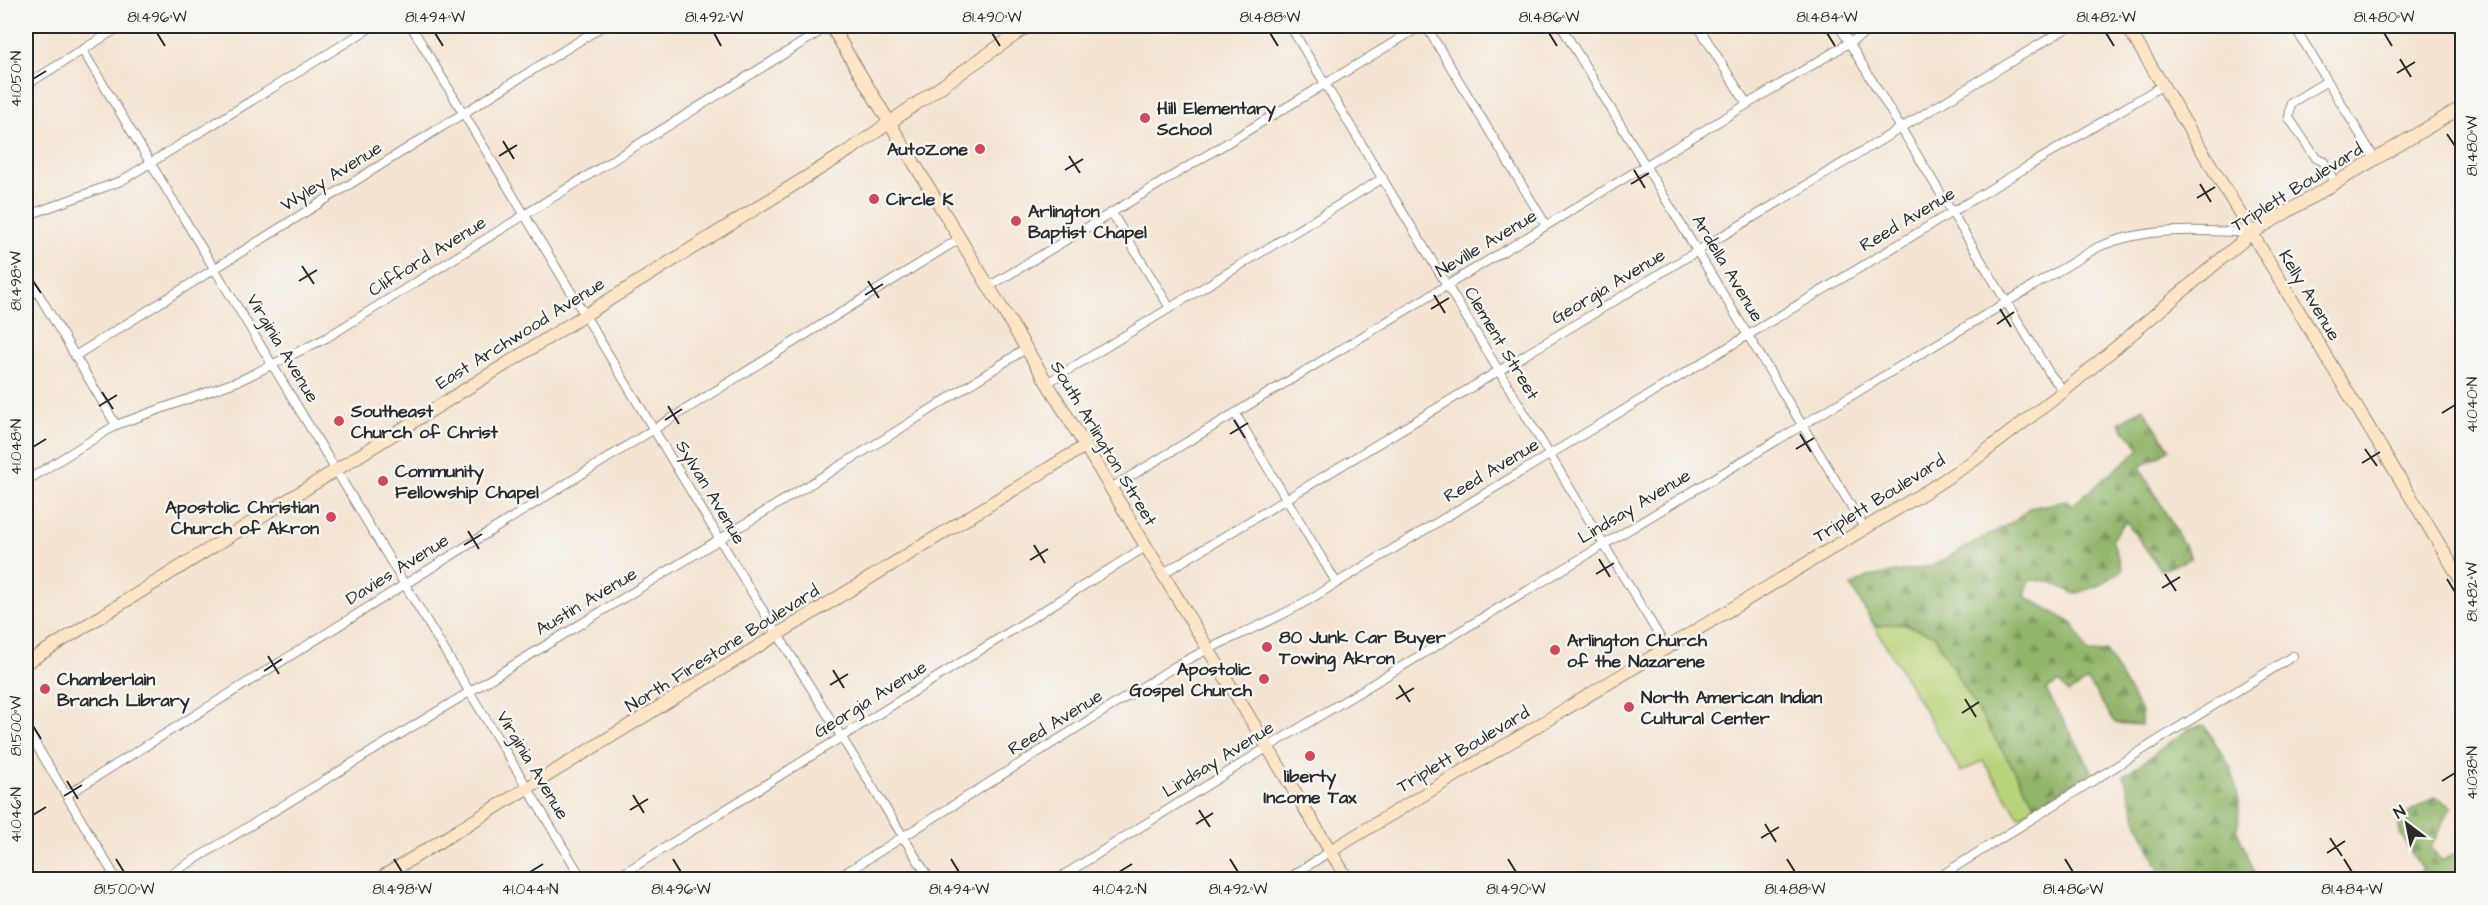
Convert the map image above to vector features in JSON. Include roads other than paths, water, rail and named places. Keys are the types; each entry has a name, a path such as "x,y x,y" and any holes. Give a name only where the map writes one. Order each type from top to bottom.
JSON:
{"main road":[{"name":"South Arlington Street","path":"830,26 990,286 1145,547 1348,879"},
{"name":"East Archwood Avenue","path":"26,663 891,123 1028,26"},
{"name":"Kelly Avenue","path":"2127,26 2463,582"},
{"name":"Triplett Boulevard","path":"1332,850 1865,529 1973,461 2064,391 2252,233 2463,106"},
{"name":"North Firestone Boulevard","path":"377,879 1085,446"}],"street":[{"path":"26,85 121,26"},
{"path":"26,216 114,185 152,164 373,26"},
{"name":"Sylvan Avenue","path":"411,26 840,737 930,879"},
{"name":"Wyley Avenue","path":"75,356 603,26"},
{"name":"Clifford Avenue","path":"26,481 116,425 228,386 274,366 326,338 830,26"},
{"name":"Clement Street","path":"1290,26 1666,647"},
{"path":"990,286 1421,26"},
{"path":"1426,26 1546,225"},
{"name":"Ardella Avenue","path":"1561,26 1699,250 1865,529"},
{"path":"1698,26 1747,104"},
{"path":"1839,26 2050,374 2064,391"},
{"name":"Neville Avenue","path":"1111,488 1877,26"},
{"name":"Georgia Avenue","path":"1162,574 2070,26"},
{"path":"2294,26 2375,159"},
{"path":"2456,26 2463,37"},
{"name":"Virginia Avenue","path":"83,51 583,879"},
{"path":"2327,81 2291,103 2289,118 2316,158 2325,162 2335,183"},
{"name":"Reed Avenue","path":"834,879 1208,647 1274,621 2163,84"},
{"path":"1047,383 1383,178"},
{"path":"1113,213 1170,308"},
{"name":"Lindsay Avenue","path":"1056,879 1268,747 2098,247 2119,239 2165,231 2252,233"},
{"name":"Davies Avenue","path":"67,795 959,238"},
{"path":"26,273 116,425"},
{"name":"Austin Avenue","path":"160,879 720,539 1027,348"},
{"path":"1235,413 1336,582"},
{"name":"Georgia Avenue","path":"613,879 1145,547"},
{"path":"1934,879 2293,656"},
{"path":"26,728 117,879"},
{"name":"Triplett Boulevard","path":"1286,879 1332,850"}],"place":[{"name":"Hill Elementary School","path":"1145,118"},
{"name":"AutoZone","path":"980,149"},
{"name":"Circle K","path":"874,199"},
{"name":"Arlington Baptist Chapel","path":"1016,221"},
{"name":"Southeast Church of Christ","path":"339,421"},
{"name":"Community Fellowship Chapel","path":"383,481"},
{"name":"Apostolic Christian Church of Akron","path":"331,517"},
{"name":"80 Junk Car Buyer Towing Akron","path":"1267,647"},
{"name":"Arlington Church of the Nazarene","path":"1555,650"},
{"name":"Apostolic Gospel Church","path":"1264,679"},
{"name":"Chamberlain Branch Library","path":"45,689"},
{"name":"North American Indian Cultural Center","path":"1629,707"},
{"name":"liberty Income Tax","path":"1310,756"}]}
